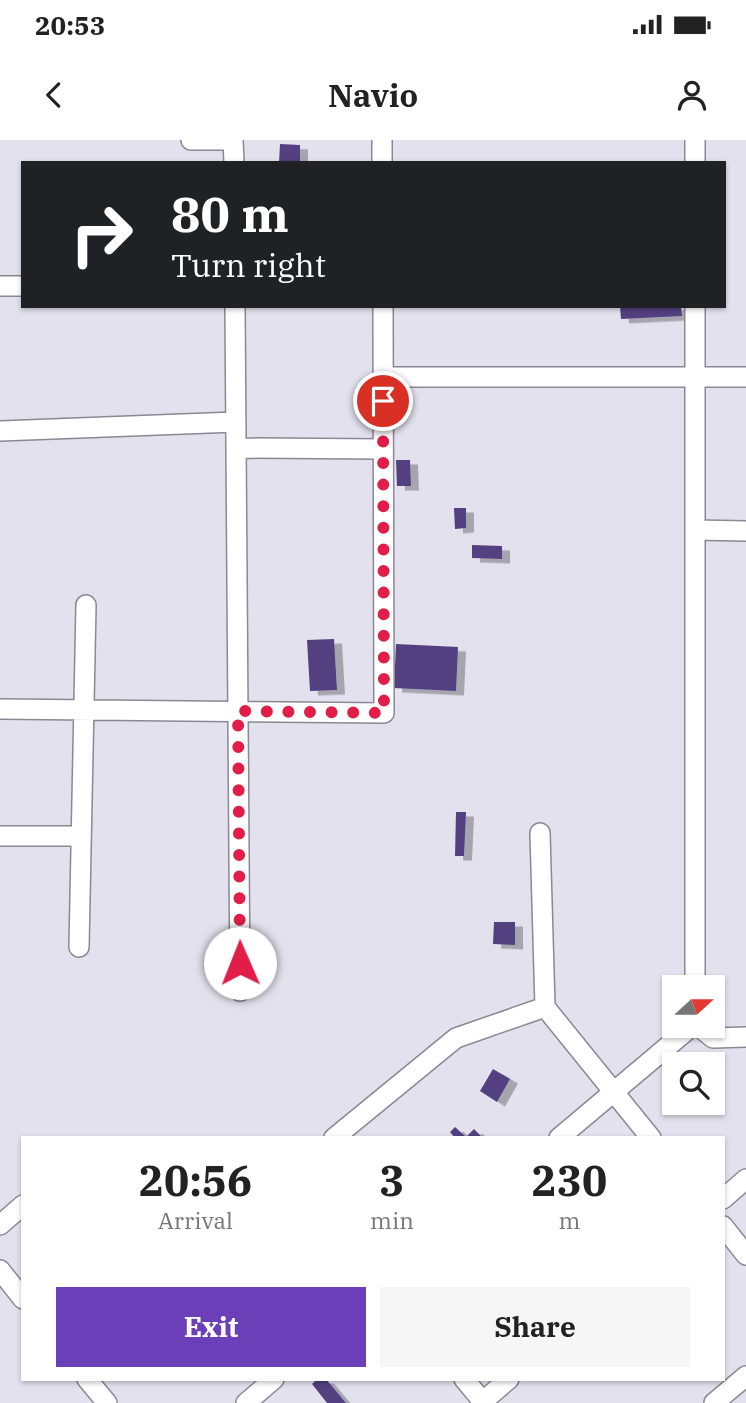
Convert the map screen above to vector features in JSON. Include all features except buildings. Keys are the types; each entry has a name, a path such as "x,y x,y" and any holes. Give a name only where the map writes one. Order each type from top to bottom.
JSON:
{"street":[{"path":"191,140 233,140 234,161"},
{"path":"382,140 382,161"},
{"path":"695,140 695,161"},
{"path":"0,286 21,286"},
{"path":"235,308 240,991"},
{"path":"0,709 384,713 383,308"},
{"path":"695,308 695,975"},
{"path":"383,377 746,377"},
{"path":"0,431 235,422"},
{"path":"236,449 383,449"},
{"path":"695,530 746,531"},
{"path":"79,947 86,605"},
{"path":"540,833 545,1007 649,1136"},
{"path":"0,836 81,836"},
{"path":"336,1136 457,1038 545,1007"},
{"path":"725,1038 746,1037"},
{"path":"561,1136 678,1038"},
{"path":"725,1197 746,1180"},
{"path":"0,1224 21,1207"},
{"path":"725,1229 746,1255"},
{"path":"0,1270 21,1296"},
{"path":"714,1403 746,1376"},
{"path":"89,1381 107,1403"},
{"path":"246,1403 272,1381"},
{"path":"466,1381 482,1402 507,1381"}],"route":[{"path":"240,963 238,711 384,713 383,401"}]}
